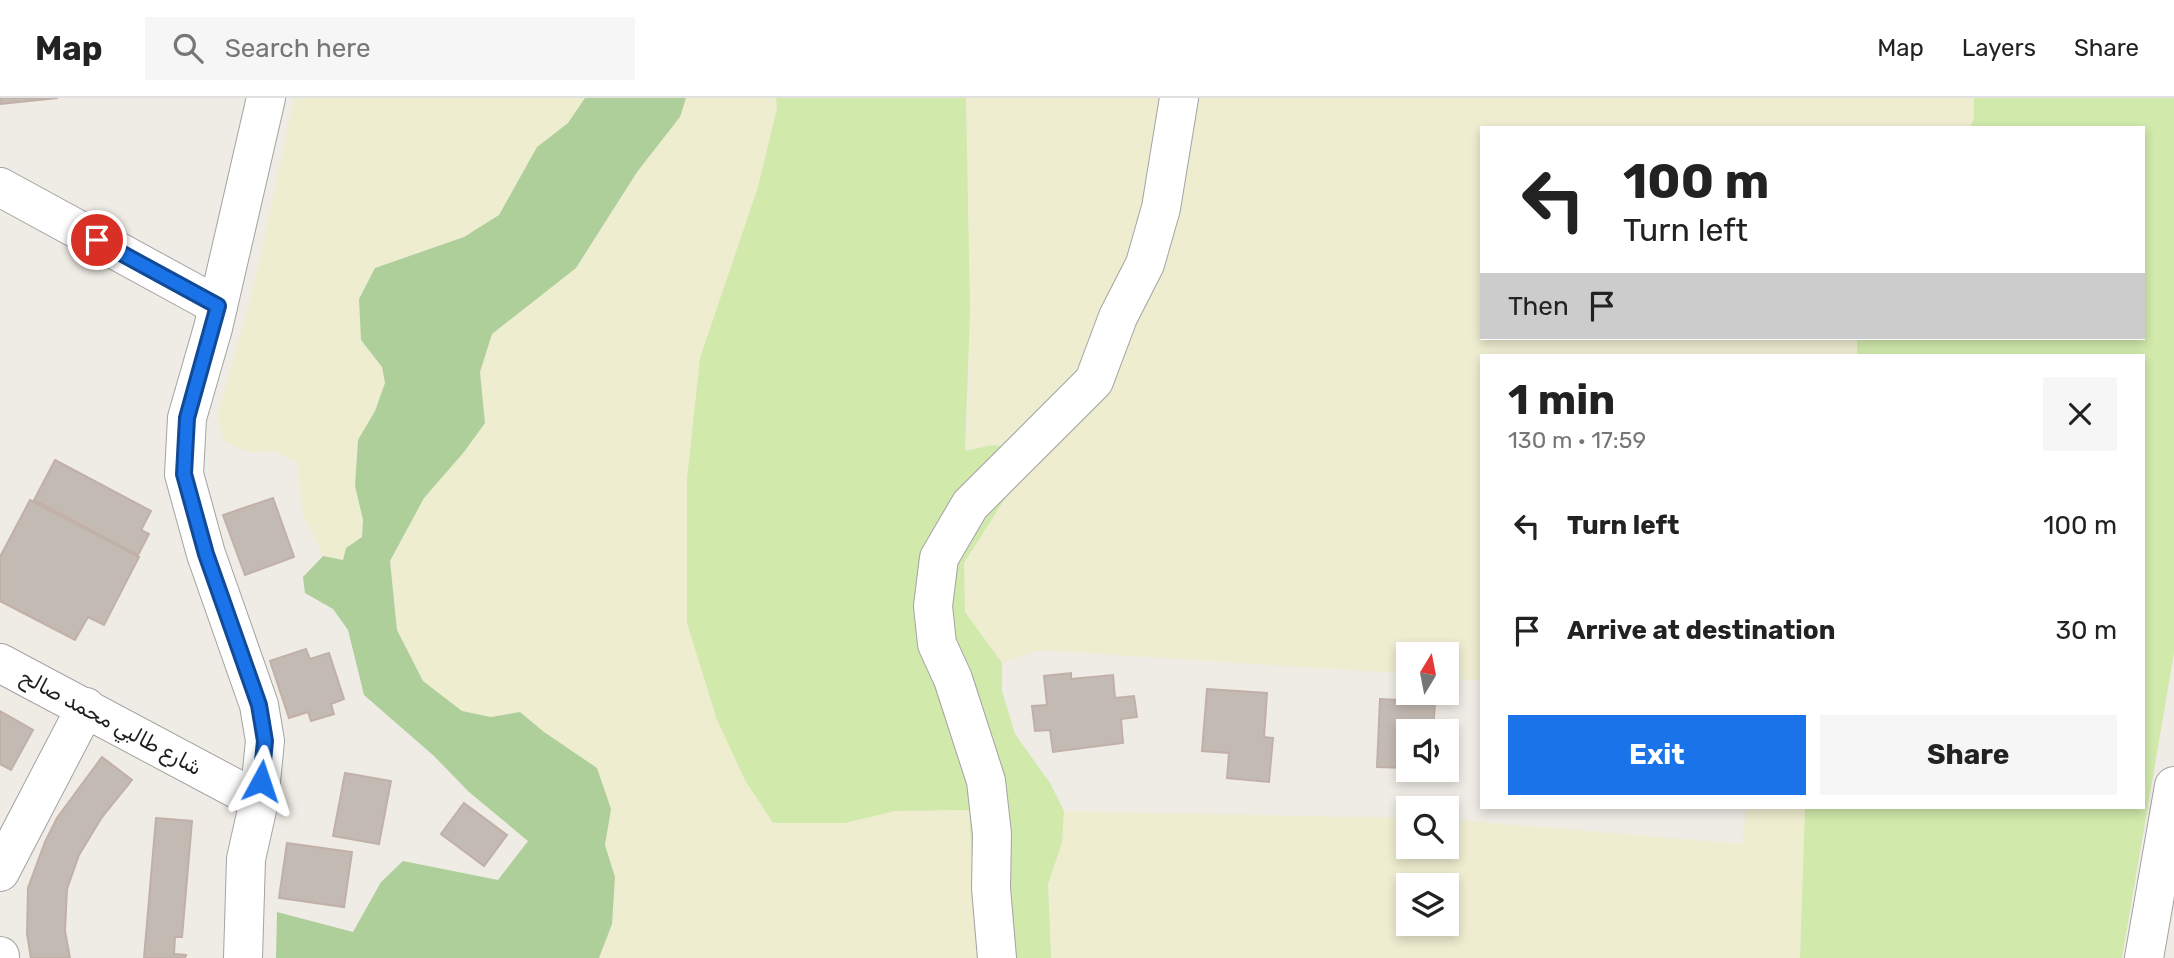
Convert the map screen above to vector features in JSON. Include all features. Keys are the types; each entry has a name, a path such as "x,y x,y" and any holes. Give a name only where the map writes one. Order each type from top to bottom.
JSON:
{"street":[{"path":"243,958 246,859 259,801 265,741 259,705 206,554 184,474 187,418 218,306 266,98"},
{"path":"996,958 990,888 992,834 986,781 953,680 937,644 933,606 939,558 970,505 1094,381 1118,317 1145,264 1161,208 1179,98"},
{"path":"0,187 218,306"},
{"name":"شارع طالبي محمد صالح","path":"0,663 259,801"},
{"path":"0,872 86,707"},
{"path":"2144,958 2163,905 2174,786"}],"green space":[{"path":"294,98 585,98 568,123 537,147 499,215 464,237 375,268 359,299 361,340 382,367 385,384 375,411 358,441 355,486 363,520 362,537 346,548 343,560 323,556 303,514 297,463 275,451 251,453 224,441 217,417 255,281"},
{"path":"585,98 686,98 680,117 637,172 576,268 492,334 480,372 485,423 424,498 390,561 397,630 423,681 462,711 491,717 520,712 597,768 611,809 605,845 615,877 612,924 599,958 276,958 277,912 353,932 381,882 403,861 498,880 528,841 469,792 434,756 364,695 348,630 333,609 305,593 303,577 323,556 343,560 346,548 362,537 363,520 355,486 358,440 375,411 385,383 382,367 361,340 359,299 375,268 464,237 499,215 537,147 568,123"},
{"path":"686,98 776,98 777,108 758,187 700,358 687,479 687,623 717,720 745,780 773,823 845,823 895,811 969,810 978,958 599,958 612,924 615,877 605,845 611,809 544,732 521,712 491,717 462,711 423,681 397,630 390,561 424,498 485,423 480,372 492,334 576,268 637,172 680,117"},
{"path":"776,98 966,98 970,311 965,451 993,445 1013,448 1020,475 964,563 965,612 1002,663 1002,691 1015,734 1050,783 1064,811 1062,843 1048,884 1051,958 978,958 969,810 895,811 845,823 773,823 745,780 717,720 687,623 687,479 700,358 758,187 777,108"},
{"path":"966,98 1974,98 1974,118 1971,126 1480,126 1480,340 1857,340 1857,354 1480,354 1480,681 1460,679 1460,642 1396,642 1396,673 1040,650 1002,663 965,612 964,563 1020,475 993,445 965,451 969,396"},
{"path":"1974,98 2174,98 2174,653 2122,958 1800,958 1805,809 2145,809 2145,354 1857,354 1857,340 2145,340 2145,126 1971,126 1974,118"},
{"path":"1746,809 1805,809 1800,958 1051,958 1048,884 1062,843 1064,811 1396,818 1396,859 1459,859 1459,820 1742,844"}],"building":[{"path":"0,98 58,98 0,104"},
{"path":"55,460 151,511 141,530 149,534 138,555 34,500"},
{"path":"273,498 294,557 245,575 223,515"},
{"path":"30,500 139,557 104,625 88,617 75,640 0,601 0,557"},
{"path":"306,649 310,659 329,653 344,699 331,704 334,714 311,721 308,712 289,718 270,661"},
{"path":"1071,673 1071,679 1113,675 1115,698 1134,696 1137,717 1121,719 1123,743 1053,752 1050,730 1035,731 1032,706 1047,705 1044,676"},
{"path":"1207,689 1267,693 1264,737 1273,738 1269,782 1227,778 1229,753 1202,751"},
{"path":"1380,699 1396,700 1396,705 1435,705 1434,719 1396,719 1396,768 1377,767"},
{"path":"0,711 33,730 11,770 0,764"},
{"path":"102,757 132,780 102,817 79,855 67,889 65,931 70,958 31,958 27,934 28,888 57,818"},
{"path":"345,773 391,781 379,844 333,836"},
{"path":"464,803 507,835 484,866 441,834"},
{"path":"156,818 192,821 182,937 175,937 174,954 186,955 185,958 144,958"},
{"path":"287,843 352,852 344,907 279,898"}],"route":[{"path":"97,240 218,306 187,418 184,474 206,554 259,705 265,741 261,781"}]}
